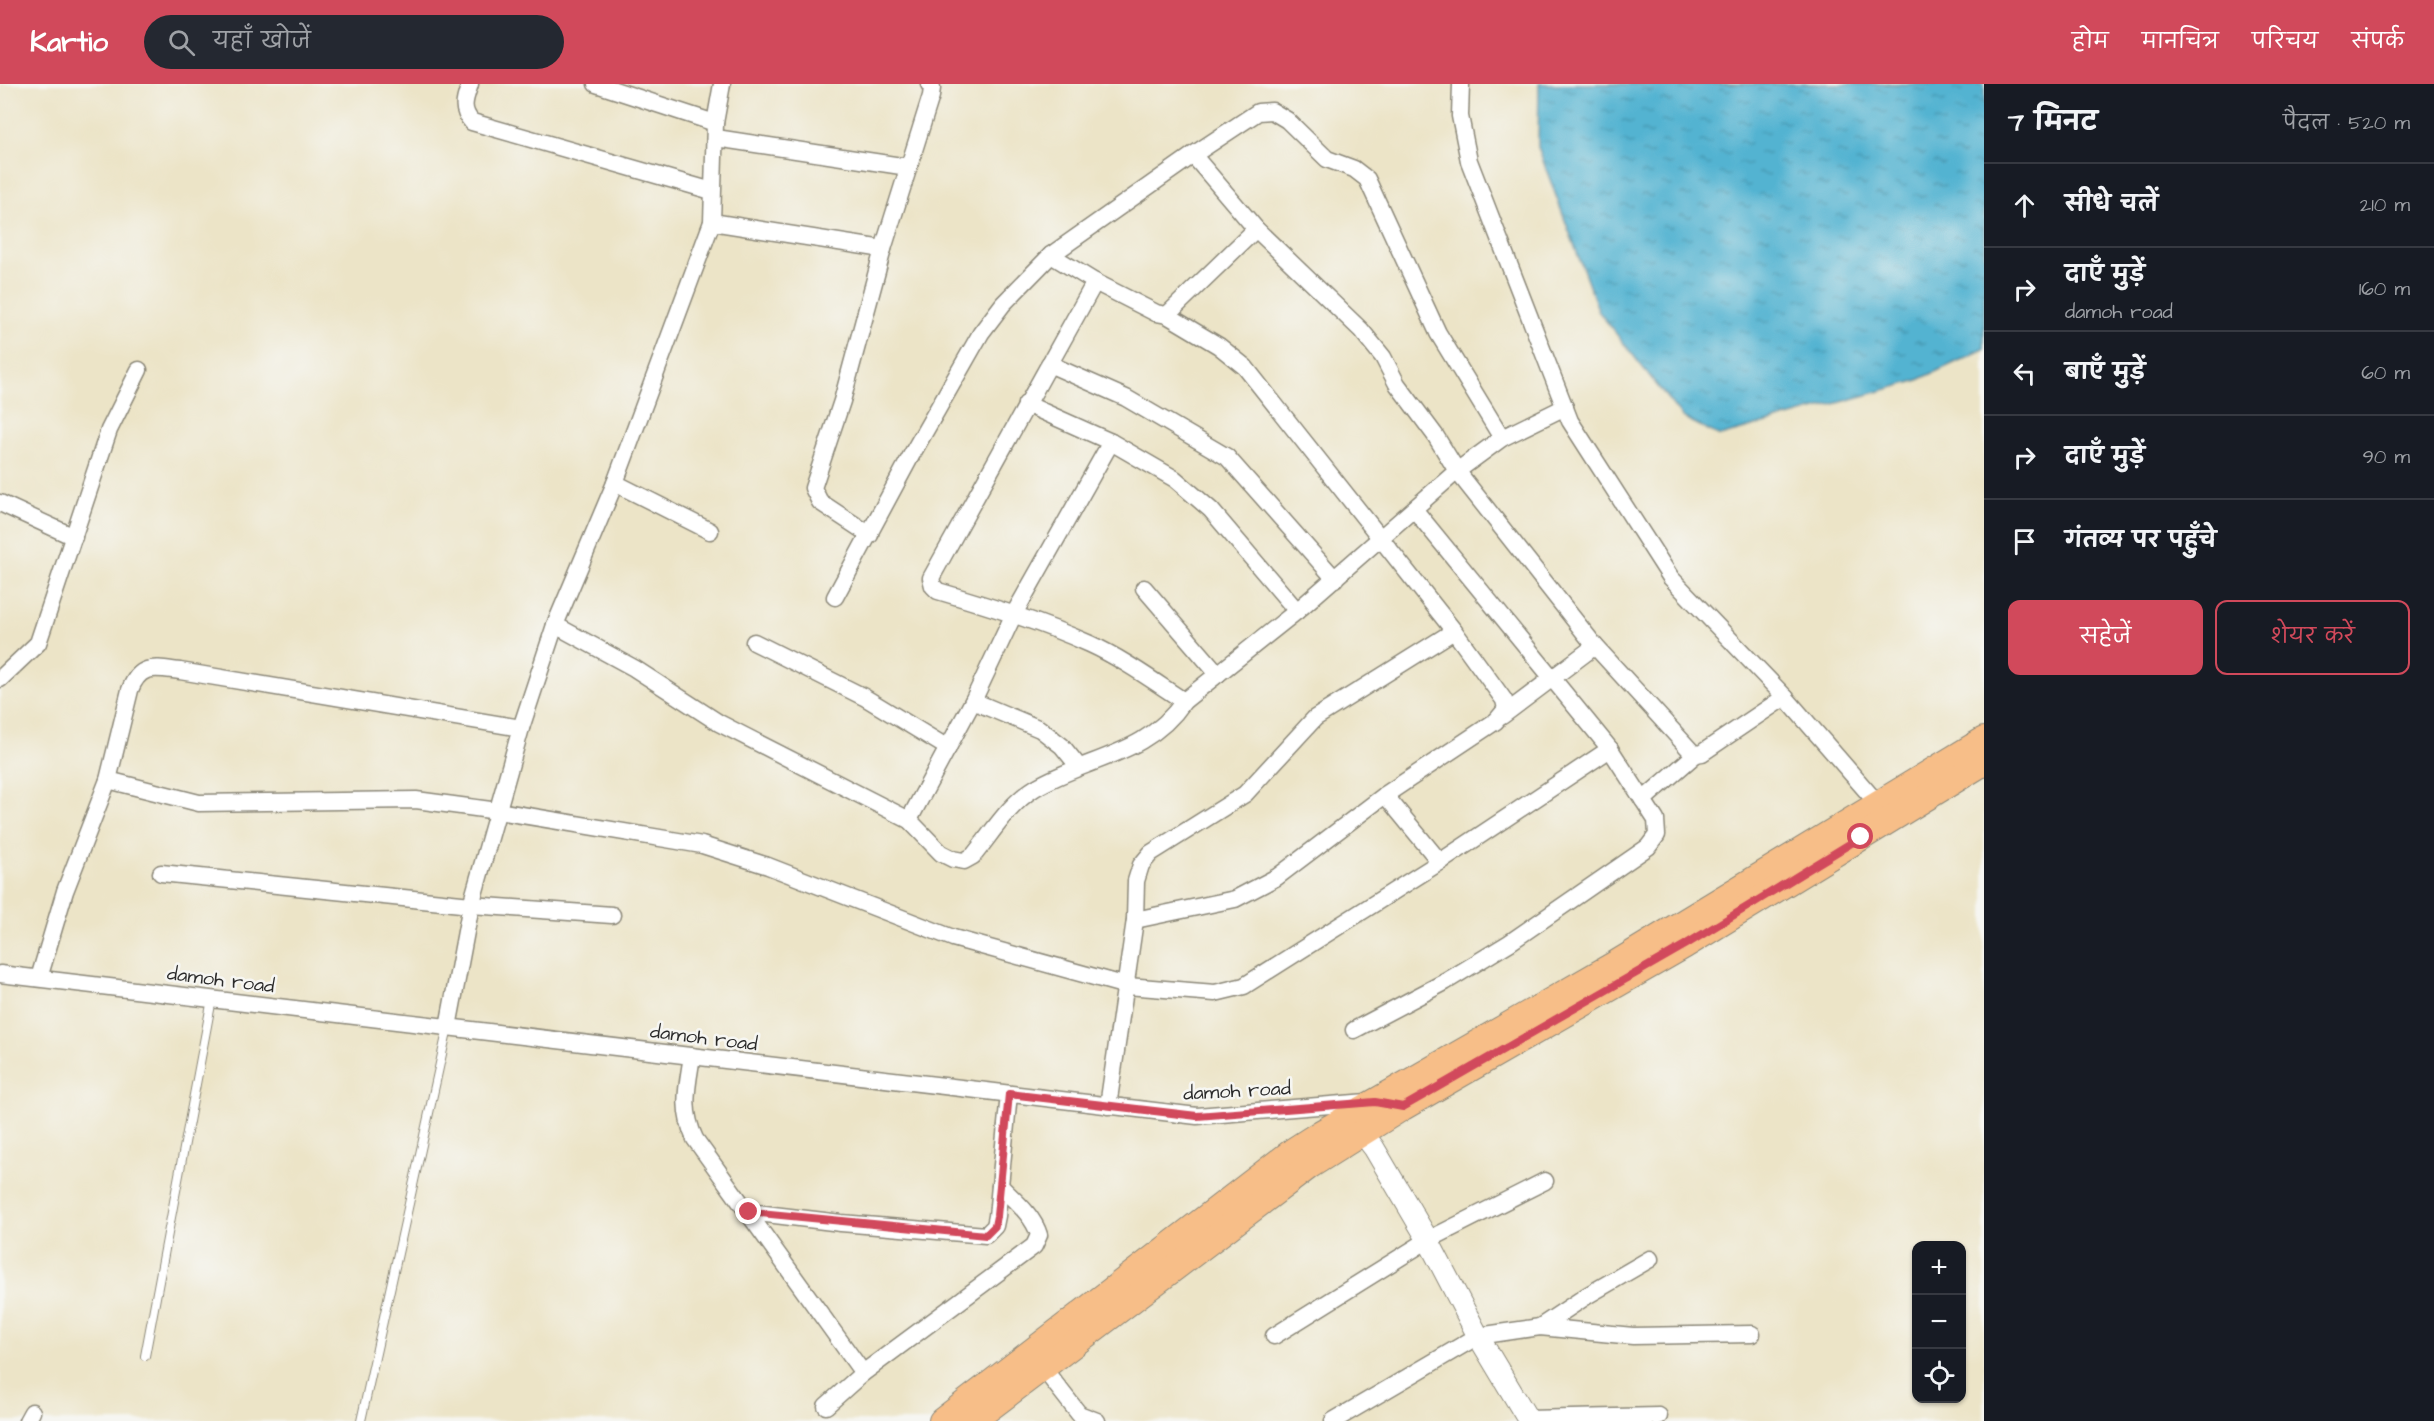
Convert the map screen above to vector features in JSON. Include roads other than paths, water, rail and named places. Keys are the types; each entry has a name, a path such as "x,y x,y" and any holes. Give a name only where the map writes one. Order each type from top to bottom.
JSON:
{"main road":[{"path":"942,1421 1293,1151 1403,1107 1685,945 1885,812 1984,740"},
{"path":"972,1421 1253,1206 1309,1166 1356,1124 1375,1102 1885,812 1984,762"}],"street":[{"path":"470,84 464,103 465,114 472,122 712,191"},
{"path":"596,84 716,130 908,167"},
{"path":"448,1027 471,905 521,728 555,625 615,483 712,222 716,130 722,84"},
{"path":"870,535 820,502 813,488 842,401 883,249 931,96 932,88 929,84"},
{"path":"1461,84 1460,116 1469,161 1570,421 1671,578 1785,697 1885,812"},
{"path":"835,597 912,454 981,333 1003,304 1051,255 1258,112 1272,111 1287,120 1327,159 1353,169 1367,179 1438,333 1502,438"},
{"path":"1193,155 1256,229 1361,330 1383,357 1397,384 1435,435 1457,471 1595,646 1696,754"},
{"path":"712,222 883,249"},
{"path":"1167,315 1256,229"},
{"path":"1051,255 1095,282 1156,313 1167,315 1219,346 1245,367 1454,631 1504,700 1506,709 1502,716"},
{"path":"1095,282 931,578 933,586 938,591 1014,614 1091,644 1184,701"},
{"path":"1049,364 1126,398 1227,457 1335,579"},
{"path":"0,679 38,643 109,430 139,370"},
{"path":"1026,404 1111,442 1175,479 1210,510 1298,611"},
{"path":"555,625 634,668 719,723 909,820 941,853 964,861 973,856 1020,798 1079,766 1122,752 1138,744 1175,714 1184,701 1298,611 1457,471 1502,438 1565,407"},
{"path":"909,820 972,701 1014,614 1111,442"},
{"path":"615,483 710,531"},
{"path":"0,502 74,537"},
{"path":"1354,1030 1445,982 1509,943 1648,847 1657,835 1656,820 1610,749 1414,509"},
{"path":"1143,588 1218,674"},
{"path":"1108,1106 1127,986 1135,920 1136,881 1141,865 1151,853 1245,794 1315,718 1454,631"},
{"path":"754,642 864,696 948,748"},
{"path":"1135,920 1235,899 1277,877 1385,795 1502,716 1595,646"},
{"path":"39,978 65,891 108,780 134,678 142,671 154,668 521,728"},
{"path":"1643,800 1696,754 1713,747 1785,697"},
{"path":"972,701 1040,729 1062,746 1079,766"},
{"path":"108,780 199,803 416,800 498,811 702,845 768,866 953,938 1127,986 1215,993 1244,986 1440,862 1610,749"},
{"path":"1385,795 1440,862"},
{"path":"161,873 471,905 612,915"},
{"name":"damoh road","path":"0,974 1197,1116 1375,1102 1403,1107"},
{"path":"692,1056 685,1112 695,1139 863,1373"},
{"path":"749,1212 986,1235 995,1226 1009,1094"},
{"path":"1356,1124 1428,1240 1478,1336 1529,1420 1659,1416"},
{"path":"1274,1336 1428,1240 1545,1181"},
{"path":"826,1406 863,1373 1034,1246 1039,1235 1037,1228 1000,1186"},
{"path":"1540,1327 1588,1295 1650,1259"},
{"path":"1333,1421 1478,1336 1540,1327 1633,1336 1752,1334"},
{"path":"1043,1368 1079,1417 1097,1421"}],"lane":[{"path":"145,1356 212,999"},
{"path":"361,1421 448,1027"}],"water":[{"path":"1539,84 1984,84 1984,349 1916,381 1720,436 1682,417 1599,312 1538,147"}]}
